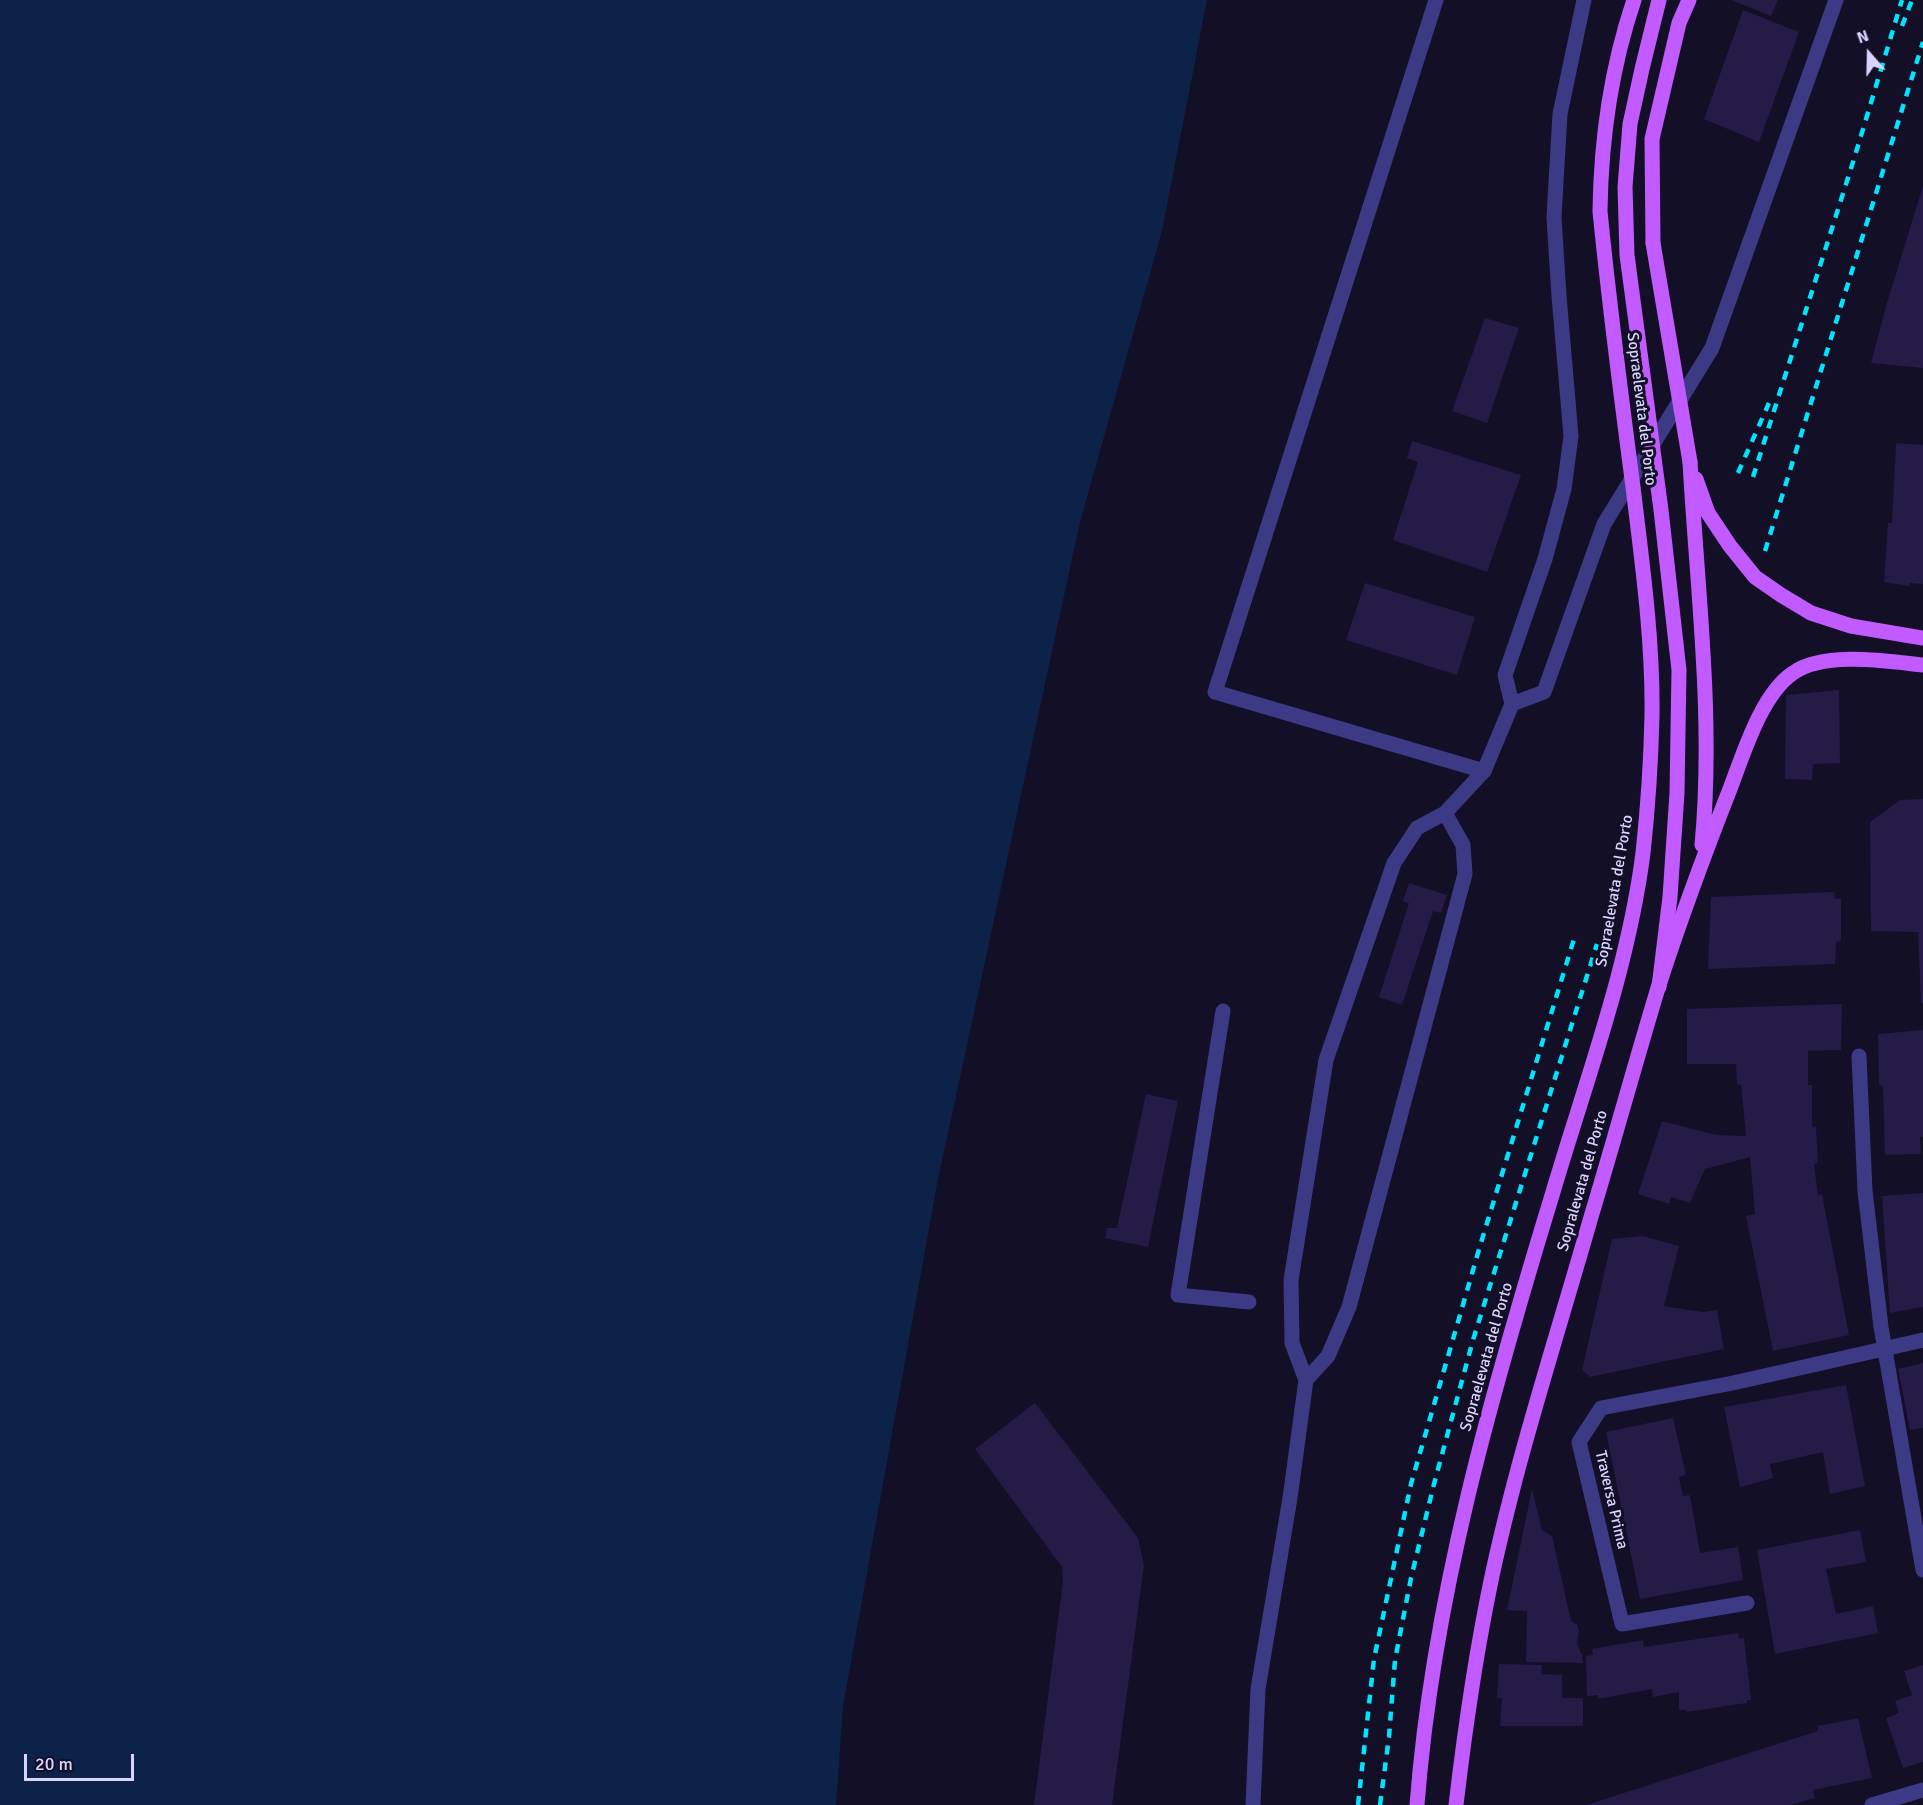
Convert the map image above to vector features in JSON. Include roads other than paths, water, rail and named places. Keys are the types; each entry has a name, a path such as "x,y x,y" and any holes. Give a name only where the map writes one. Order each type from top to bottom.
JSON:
{"main road":[{"name":"Sopraelevata del Porto","path":"1417,1805 1431,1683 1458,1536 1495,1393 1546,1214 1597,1053 1624,956 1642,855 1650,782 1652,712 1649,639 1639,535 1600,212 1601,162 1609,105 1619,50 1634,0"},
{"name":"Sopraelevata del Porto","path":"1659,0 1630,124 1625,187 1627,255 1679,670 1677,794 1670,897 1659,987"},
{"path":"1689,0 1679,23 1652,139 1653,243 1690,462 1701,623 1707,766 1700,865"},
{"path":"1690,462 1708,513 1730,546 1755,577 1811,613 1851,626 1923,638"},
{"path":"1659,987 1700,865 1749,741 1763,708 1778,687 1794,672 1836,660 1868,660 1923,665"},
{"name":"Sopralevata del Porto","path":"1456,1805 1466,1713 1492,1575 1518,1468 1659,987"}],"street":[{"path":"1436,0 1215,692 1485,771"},
{"path":"1252,1805 1258,1689 1290,1498 1306,1380 1292,1342 1291,1280 1326,1060 1394,864 1417,828 1444,813 1485,771 1512,704 1505,675 1545,559 1564,489 1571,436 1554,218 1560,114 1584,0"},
{"path":"1512,704 1544,692 1604,524 1712,348 1831,2"},
{"path":"1306,1380 1328,1356 1349,1307 1465,874 1463,845 1444,813"},
{"path":"1223,1011 1178,1295 1249,1302"},
{"path":"1859,1056 1865,1191 1884,1349 1923,1570"},
{"name":"Traversa Prima","path":"1747,1603 1622,1624 1579,1442 1601,1408 1733,1383 1923,1341"},
{"path":"1872,1805 1923,1790"}],"water":[{"path":"0,0 1207,0 1162,231 1080,522 937,1184 843,1706 836,1805 0,1805"}],"railway":[{"path":"1753,477 1902,0"},
{"path":"1902,26 1912,0"},
{"path":"1765,551 1923,42"},
{"path":"1738,473 1769,403"},
{"path":"1358,1805 1374,1659 1411,1484 1480,1246 1574,939"},
{"path":"1380,1805 1389,1737 1395,1660 1411,1578 1434,1484 1473,1340 1597,944"}]}
